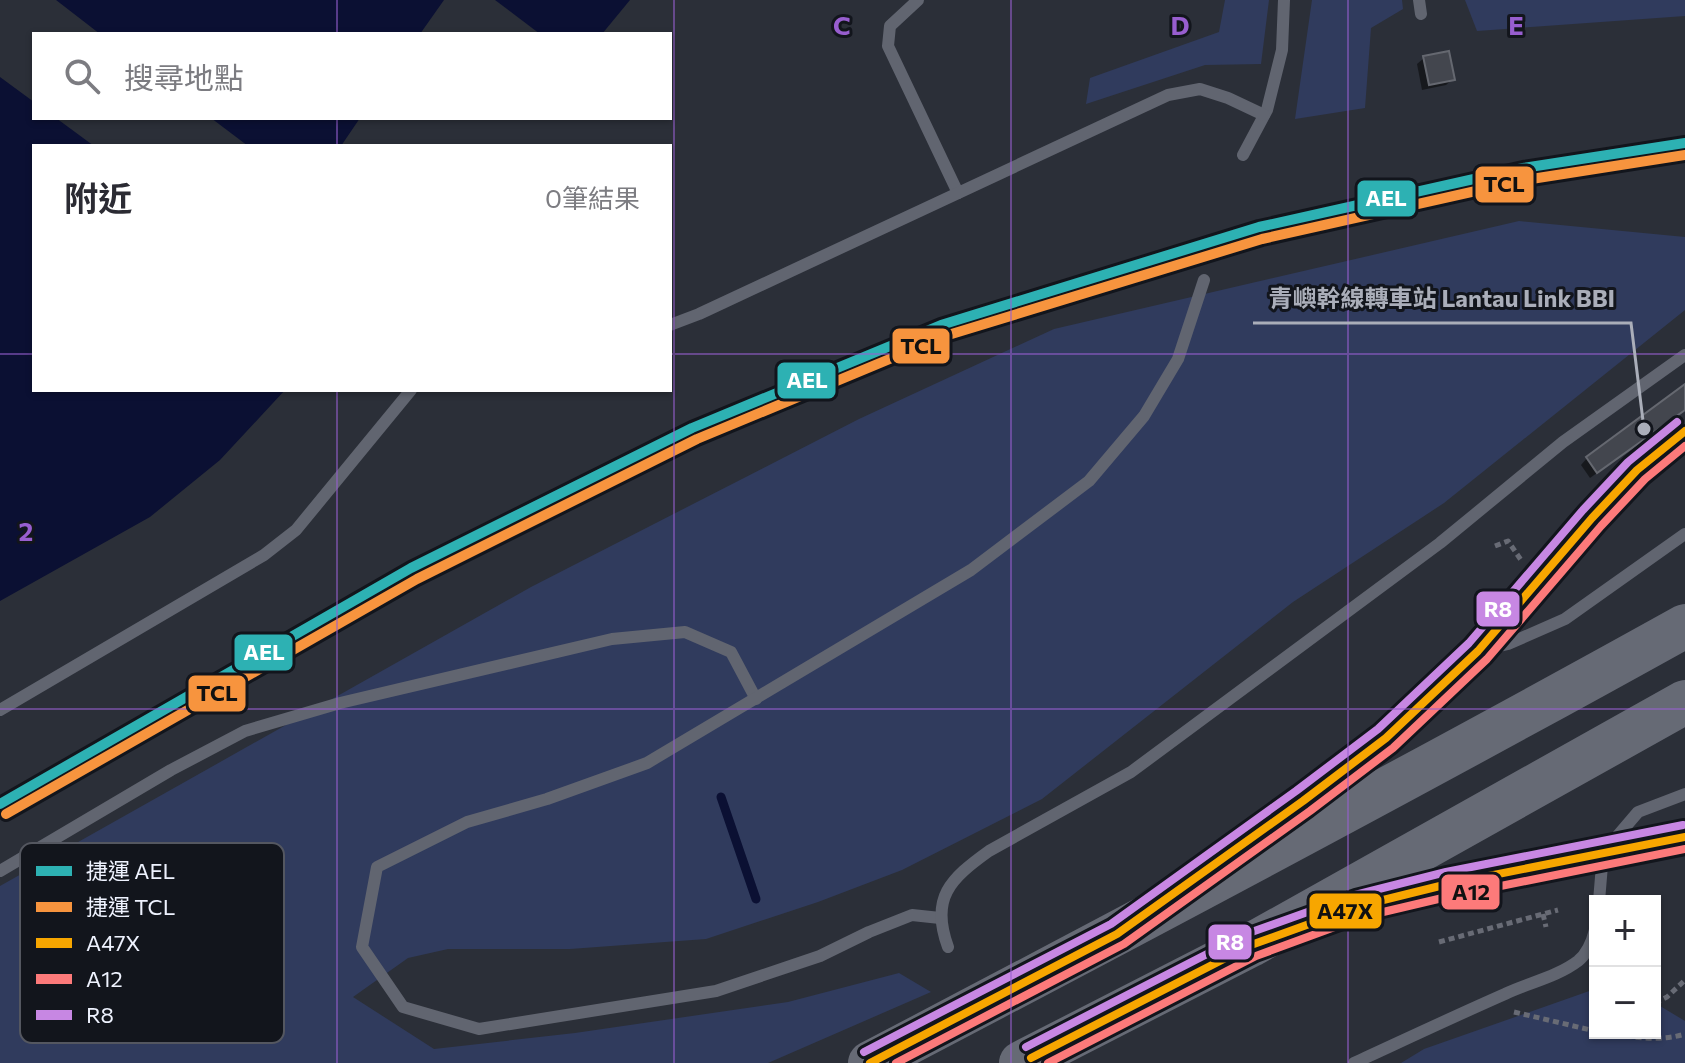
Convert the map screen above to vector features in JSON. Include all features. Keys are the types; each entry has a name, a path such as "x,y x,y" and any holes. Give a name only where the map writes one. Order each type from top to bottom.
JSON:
{"highway":[{"path":"870,1063 1117,934 1685,626"},
{"path":"1021,1063 1251,945 1685,702"}],"lane":[{"path":"918,0 890,26 888,46 958,193"},
{"path":"1243,155 1267,110 1282,50 1284,0"},
{"path":"1419,0 1421,14"},
{"path":"672,324 1168,95 1200,89 1264,115"},
{"path":"940,918 912,915 820,956 716,991 479,1029 403,1007 362,947 377,867 467,822 547,799 647,763 971,570 1089,481 1144,416 1178,359 1204,280"},
{"path":"948,947 940,918 943,900 952,881 970,865 989,851 1131,772 1440,543 1563,442 1685,355"},
{"path":"0,710 264,555 296,530 409,392"},
{"path":"1117,934 1386,738 1478,651 1637,470 1685,431"},
{"path":"1478,651 1508,644 1565,619 1685,534"},
{"path":"47,843 171,770 245,731 340,703 612,639 685,632 731,652 756,699"},
{"path":"1600,895 1603,853 1638,812 1685,794"},
{"path":"1251,945 1359,906 1448,884 1685,837"},
{"path":"0,871 20,859"},
{"path":"1354,1063 1577,962 1589,948"}],"path":[{"path":"1495,546 1508,541 1521,560"},
{"path":"1439,942 1558,910"},
{"path":"1543,914 1546,927"},
{"path":"1661,1000 1685,980"},
{"path":"1483,1004 1589,1030"},
{"path":"1661,1037 1685,1034"}],"shaded area":[{"path":"0,0 444,0 421,32 32,32 32,120 359,120 342,144 32,144 32,392 283,392 220,460 150,517 0,601"},
{"path":"495,0 630,0 604,32 537,32"},
{"path":"1225,0 1269,0 1261,64 1205,65 1086,104 1090,78 1219,32"},
{"path":"1312,0 1402,0 1403,9 1371,28 1365,108 1295,119"},
{"path":"1465,0 1685,0 1685,16 1477,31"},
{"path":"1519,221 1685,237 1685,310 1444,503 1293,602 1042,799 902,870 706,939 570,949 448,949 408,958 353,997 434,1049 575,1033 788,1002 899,973 931,992 768,1063 0,1063 0,886 20,875 20,1043 284,1043 284,843 76,843 531,587 859,419 1054,329"},
{"path":"1589,991 1589,1039 1661,1039 1661,1007 1685,1021 1685,1063 1401,1063 1424,1049"}],"pier":[{"path":"0,0 56,0 97,32 32,32 32,101 0,77"},
{"path":"59,120 214,120 245,144 91,144"}],"building":[{"path":"1449,51 1455,80 1429,85 1423,56"},
{"path":"1685,384 1685,410 1597,473 1586,457"}],"waterway":[{"path":"721,797 756,899"}],"metro line":[{"name":"AEL","path":"0,804 411,568 692,428 941,325 1259,227 1523,168 1685,143"},
{"name":"TCL","path":"6,814 417,579 697,439 945,336 1262,239 1525,180 1685,155"}],"transit line":[{"name":"R8","path":"864,1052 1111,924 1378,729 1469,643 1628,462 1677,422"},
{"name":"A47X","path":"870,1063 1117,934 1386,738 1478,651 1637,470 1685,431"},
{"name":"A12","path":"896,1063 1124,944 1393,748 1487,659 1645,479 1685,446"},
{"name":"R8","path":"1026,1047 1246,934 1355,895 1446,872 1683,825"},
{"name":"A47X","path":"1031,1058 1251,945 1359,906 1448,884 1685,837"},
{"name":"A12","path":"1048,1063 1256,956 1362,917 1685,849"}],"place":[{"name":"青嶼幹線轉車站 Lantau Link BBI","path":"1644,429"}]}
